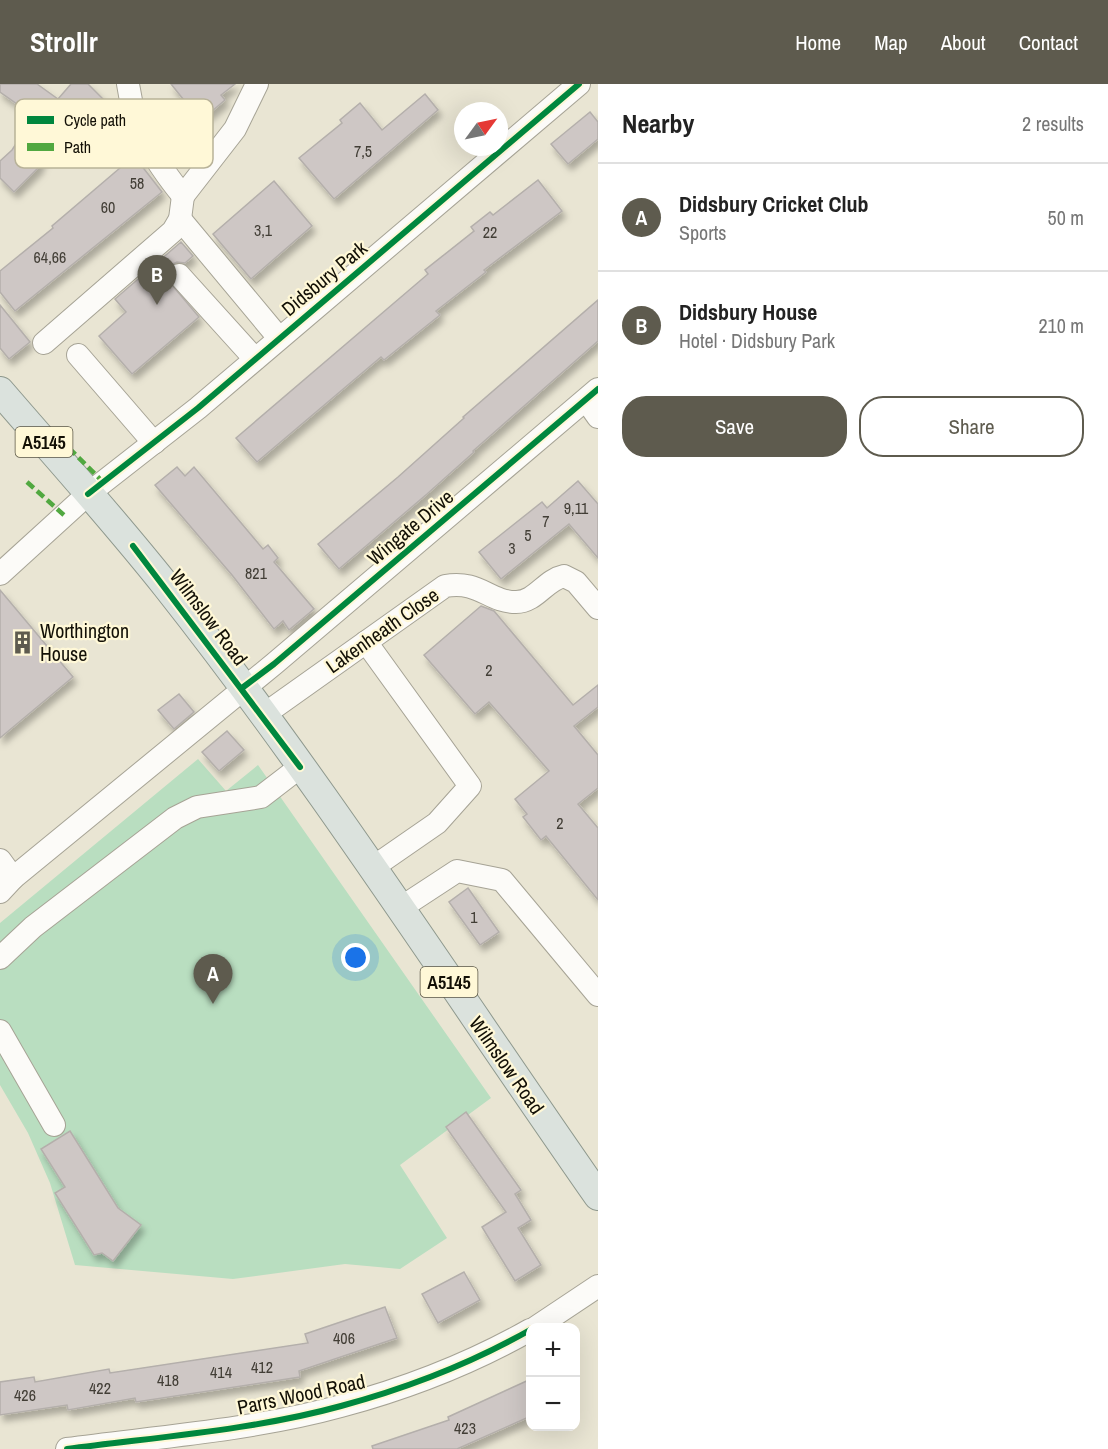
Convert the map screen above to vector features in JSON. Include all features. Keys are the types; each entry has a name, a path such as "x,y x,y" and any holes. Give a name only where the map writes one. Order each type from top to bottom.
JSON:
{"main road":[{"name":"Wilmslow Road","path":"0,391 161,580 242,688 372,868 598,1196"}],"street":[{"path":"128,84 130,99"},
{"path":"213,157 235,129 257,84"},
{"name":"Didsbury Park","path":"0,574 88,494 154,443 255,359 579,84"},
{"path":"161,168 183,196"},
{"path":"44,343 167,236 180,219 183,196 205,168"},
{"path":"180,219 279,338"},
{"path":"179,275 255,359"},
{"path":"78,356 154,443"},
{"name":"Wingate Drive","path":"4,876 274,664 594,402"},
{"name":"Lakenheath Close","path":"262,716 445,586 456,584 473,586 502,600 516,602 529,599 551,581 564,576 576,582 598,608"},
{"path":"366,642 470,786 437,823 372,868"},
{"path":"0,958 33,927 175,818 196,807 243,802 261,797 300,767"},
{"path":"399,909 457,871 501,880 598,995"},
{"path":"0,1031 54,1125"},
{"path":"542,1323 598,1286"},
{"name":"Parrs Wood Road","path":"67,1449 275,1421 340,1407 435,1377 487,1354 526,1333"}],"green space":[{"path":"198,759 226,791 258,765 491,1098 400,1165 447,1238 400,1269 345,1264 233,1279 75,1265 50,1183 28,1133 0,1085 0,923"}],"building":[{"path":"0,84 37,84 58,99 15,99 15,103 0,92"},
{"path":"71,84 88,84 103,99 58,99"},
{"path":"171,84 235,84 221,95 225,100 213,110 213,99 183,99"},
{"path":"425,94 438,110 334,199 299,158 342,123 340,120 360,103 382,130"},
{"path":"590,112 598,122 598,139 568,164 551,144"},
{"path":"15,145 15,168 38,168 14,192 0,178 0,161"},
{"path":"120,168 143,168 162,192 15,311 0,292 0,271 53,228 52,226"},
{"path":"538,180 562,211 484,270 486,272 436,311 440,315 384,360 381,357 257,462 236,438 428,274 425,270 474,231 471,227 490,212 493,215"},
{"path":"274,181 312,226 251,279 213,234"},
{"path":"181,242 193,256 185,263 177,262 170,265 166,270 166,278 199,317 132,374 99,336 126,312 115,299"},
{"path":"598,300 598,341 427,494 339,569 318,544 398,477 463,417"},
{"path":"0,305 30,342 9,359 0,348"},
{"path":"177,467 185,476 194,467 263,549 268,545 278,558 274,562 314,609 289,630 283,621 274,629 232,575 155,485"},
{"path":"578,481 598,504 598,558 569,524 501,579 479,552 542,502 547,508"},
{"name":"Worthington House","path":"0,590 73,677 0,738"},
{"path":"481,606 494,611 573,705 598,685 598,707 574,726 598,755 598,788 578,804 598,828 598,900 546,836 541,840 523,817 527,814 515,799 549,771 489,702 475,714 424,655"},
{"path":"179,694 194,712 174,729 158,710"},
{"path":"227,731 244,750 219,771 202,752"},
{"path":"468,888 499,932 480,945 449,902"},
{"path":"466,1112 521,1190 515,1194 531,1220 518,1228 541,1265 515,1281 482,1227 506,1212 446,1127"},
{"path":"70,1131 118,1208 141,1225 113,1261 102,1253 94,1255 55,1193 65,1187 41,1149"},
{"path":"464,1272 480,1300 438,1323 422,1294"},
{"path":"385,1307 397,1338 299,1371 300,1377 136,1402 135,1398 68,1410 67,1405 0,1415 0,1382 34,1377 35,1382 109,1369 110,1373 308,1343 305,1334"},
{"path":"526,1381 526,1418 457,1449 373,1449 372,1446 449,1420 448,1417"}],"marked path":[{"path":"69,448 103,482"},
{"path":"27,482 65,516"}],"cycle path":[{"path":"88,494 198,408 579,84"},
{"path":"242,688 274,664 598,389"},
{"path":"133,546 300,767"},
{"path":"67,1449 240,1427 341,1406 438,1374 485,1354 526,1332"}],"place":[{"name":"Didsbury House","path":"157,305"},
{"name":"Worthington House","path":"22,642"},
{"name":"Didsbury Cricket Club","path":"213,1004"}]}
